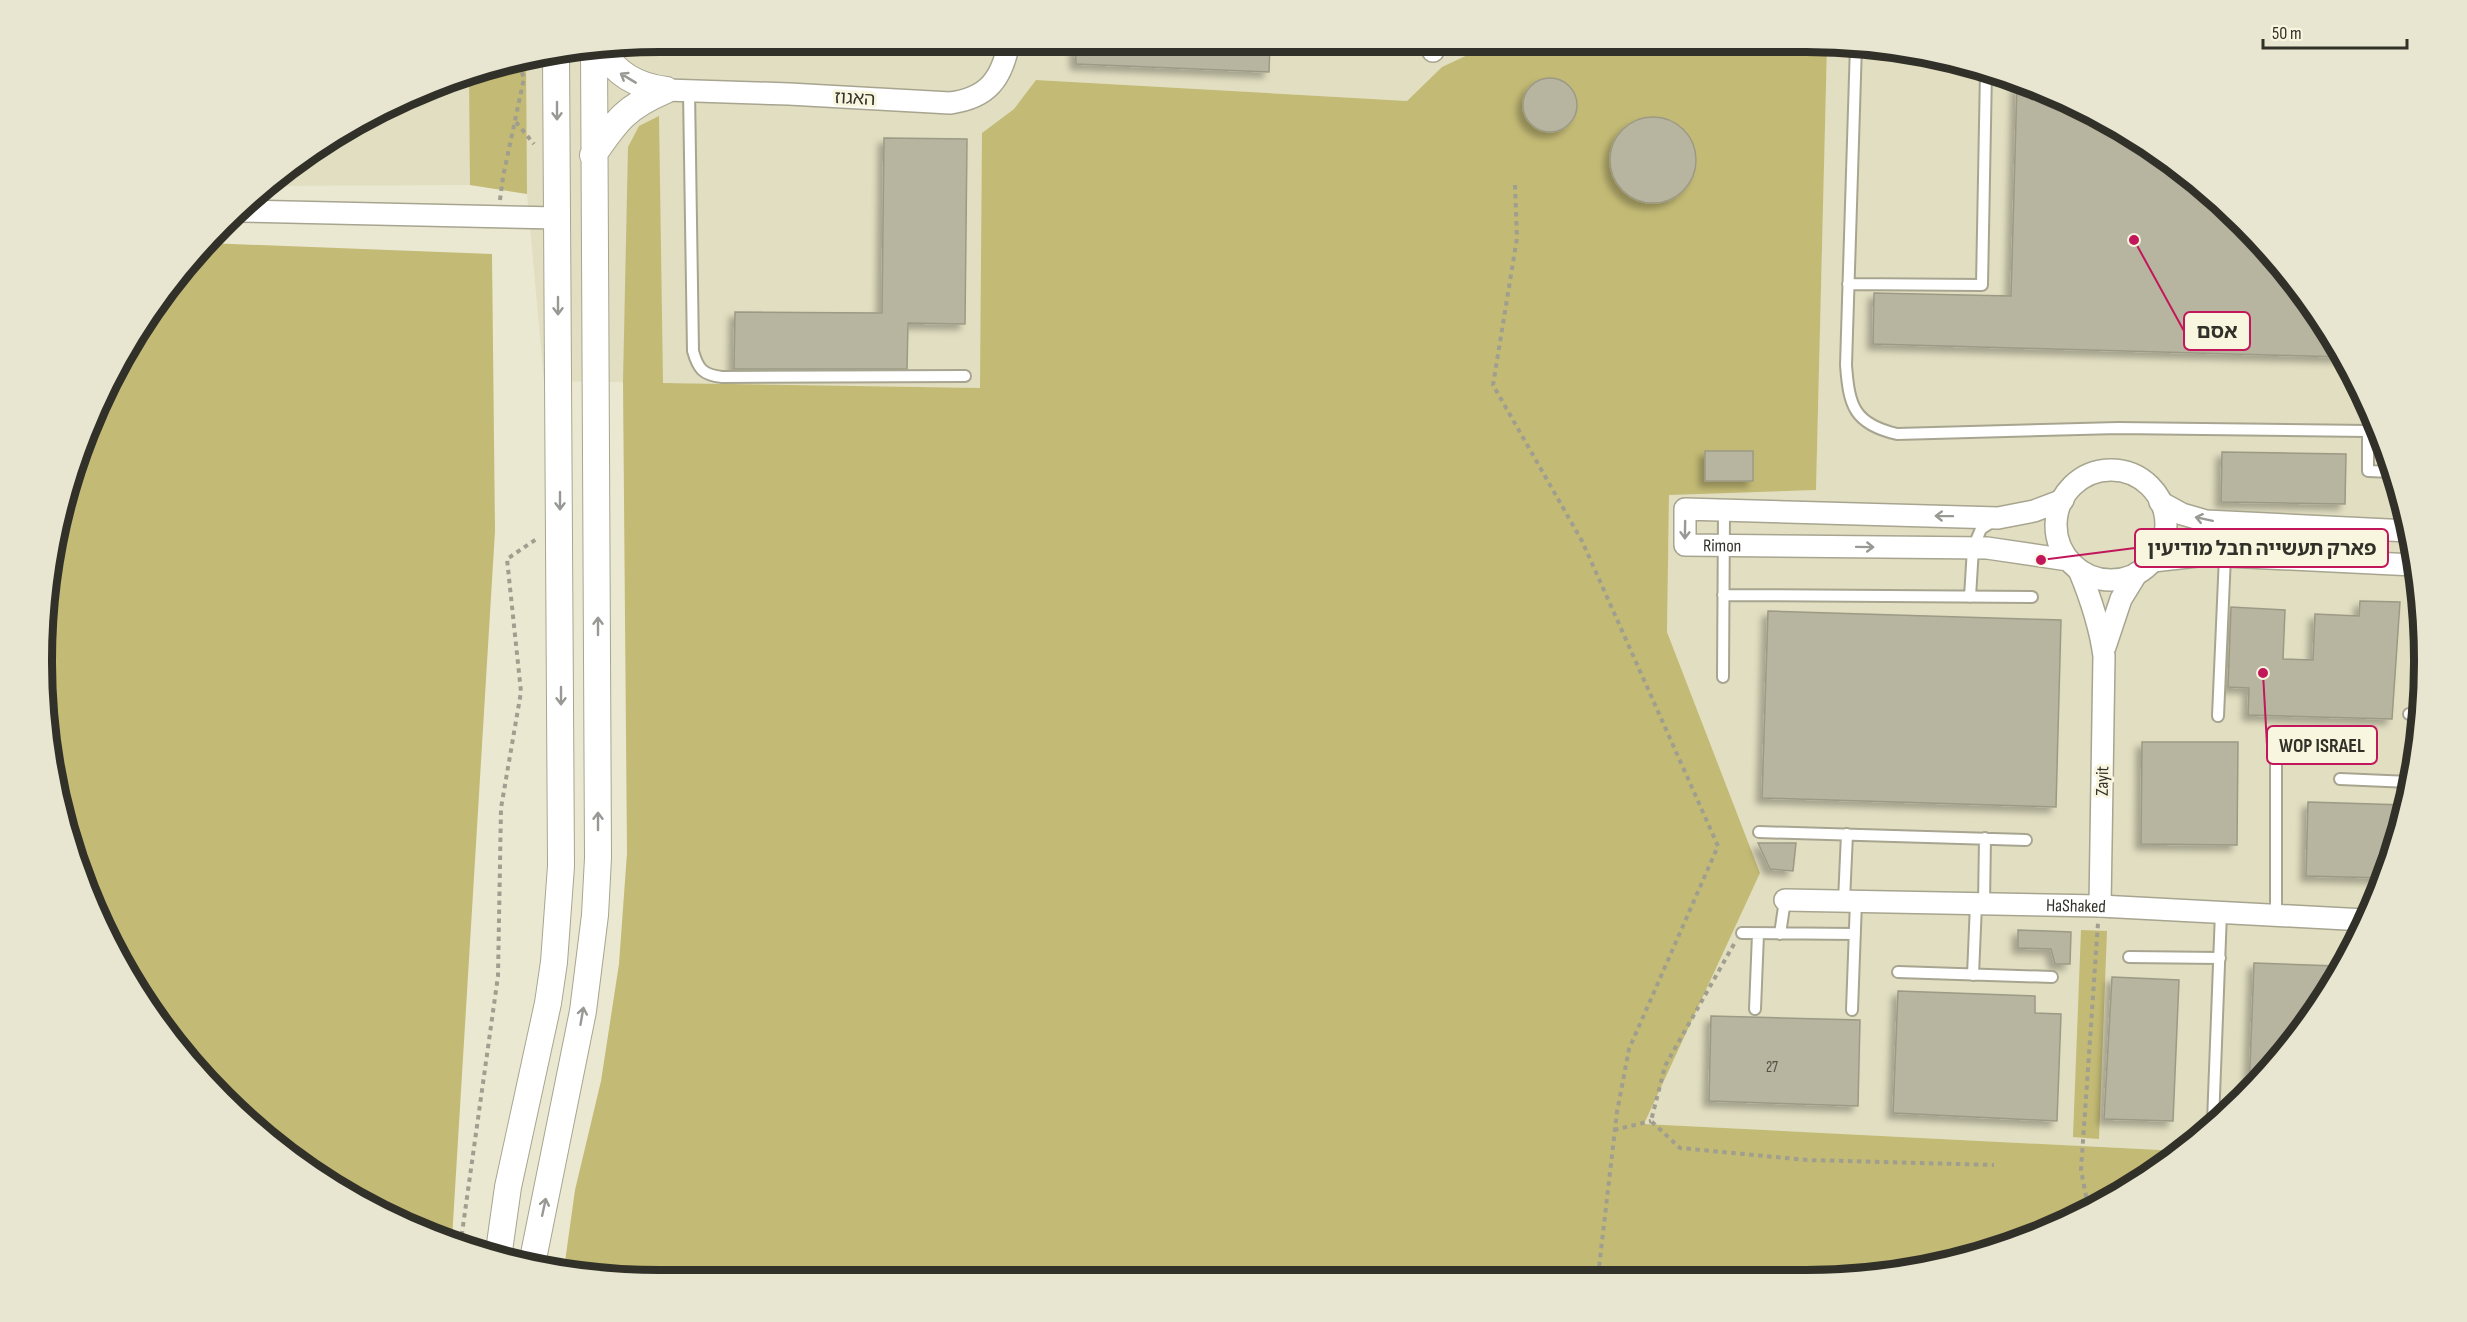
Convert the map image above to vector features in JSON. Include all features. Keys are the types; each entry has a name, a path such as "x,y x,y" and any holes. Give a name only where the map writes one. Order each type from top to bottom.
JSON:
{"street":[{"name":"האגוז","path":"678,91 950,104 965,101 985,90 998,79 1007,52"},
{"path":"606,56 616,70 632,81 648,88 678,91"},
{"path":"534,1256 583,1011 590,963 598,858 594,57"},
{"path":"500,1248 512,1167 548,1003 558,917 562,824 556,62"},
{"path":"593,155 621,116 635,105 678,91"},
{"path":"252,211 557,218"},
{"path":"2145,567 2162,547 2166,519 2160,501 2150,486 2135,476 2117,470 2099,471 2082,478 2068,491 2063,500 2056,520 2057,533 2059,545 2074,565 2093,577 2109,580 2125,578 2145,567 2206,555 2406,565"},
{"name":"Rimon","path":"2063,500 2034,511 1998,518 1686,509 1685,545 1973,548 2040,554 2074,565"},
{"path":"2160,501 2182,513 2206,521 2400,531"},
{"name":"Zayit","path":"2074,565 2095,610 2101,631 2104,657"},
{"name":"Zayit","path":"2100,906 2104,657 2106,643 2121,599 2145,567"},
{"name":"HaShaked","path":"1785,900 2100,906 2357,920"}],"lane":[{"path":"1856,55 1846,365 1848,393 1857,413 1877,429 1897,434 2118,428 2368,431 2368,471 2384,472"},
{"path":"1848,284 1982,285 1986,80"},
{"path":"678,91 693,351 697,366 707,376 965,376"},
{"path":"1723,677 1724,510"},
{"path":"1970,597 1973,548 1981,529 1998,518"},
{"path":"2218,716 2225,556"},
{"path":"1723,595 2032,597"},
{"path":"2276,749 2276,915"},
{"path":"2340,779 2403,782"},
{"path":"1759,832 2026,840"},
{"path":"1847,834 1850,901 1855,934 1852,1010"},
{"path":"1973,975 1984,838"},
{"path":"1780,934 1785,900"},
{"path":"2213,1112 2221,912"},
{"path":"1742,933 1855,934"},
{"path":"1755,1009 1758,934"},
{"path":"2129,957 2220,958"},
{"path":"1898,972 2052,977"}],"path":[{"path":"498,217 503,177 524,78 521,69"},
{"path":"1515,185 1517,238 1493,385 1582,541 1718,846 1629,1049 1614,1130 1599,1270"},
{"path":"463,1236 498,976 501,808 521,692 507,559 560,523"},
{"path":"2087,1201 2081,1170 2100,906"},
{"path":"1651,1121 1665,1066 1742,933"},
{"path":"1614,1130 1651,1121"},
{"path":"1651,1121 1680,1148 1807,1160 1994,1165"}],"shaded area":[{"path":"661,52 1474,52 1442,67 1407,101 1036,80 1014,109 982,133 981,388 544,381 527,194 470,185 282,186 323,155 357,134 428,99 504,73 582,58"},
{"path":"1474,52 1827,53 1816,490 1669,495 1667,632 1760,873 1644,1124 2167,1150 2110,1188 2075,1207 2002,1237 1925,1258 1846,1268 1806,1270 661,1270 565,1261 575,1190 601,1081 619,964 627,853 623,382 628,147 639,126 659,116 663,383 980,388 982,133 1014,109 1036,80 1407,101 1442,67"},
{"path":"1827,53 1925,64 2002,85 2075,115 2144,155 2207,204 2263,260 2312,323 2352,392 2382,465 2394,504 2403,542 2413,621 2413,701 2403,780 2394,818 2382,857 2352,930 2312,999 2289,1031 2236,1091 2167,1150 1644,1124 1760,873 1667,632 1669,494 1816,490"},
{"path":"526,68 527,194 470,185 469,84"},
{"path":"219,243 492,254 495,531 452,1232 392,1207 357,1188 291,1144 231,1091 178,1031 155,999 115,930 85,857 73,818 64,780 54,701 52,661 54,621 64,542 73,504 99,428 115,392 155,323 178,291"},
{"path":"2081,930 2107,931 2099,1139 2073,1137"}],"building":[{"path":"1075,52 1270,52 1269,72 1076,64"},
{"path":"1550,78 1560,80 1569,86 1575,95 1577,105 1575,115 1569,124 1560,130 1550,132 1540,130 1531,124 1525,115 1523,105 1525,95 1531,86 1540,80"},
{"path":"2017,91 2075,115 2110,134 2176,178 2207,204 2236,231 2289,291 2333,357 1873,344 1874,293 2011,296"},
{"path":"1653,117 1677,124 1689,136 1696,160 1689,184 1677,196 1653,203 1629,196 1617,184 1610,160 1617,136 1629,124"},
{"path":"884,138 967,139 965,324 908,323 907,369 734,369 735,312 882,313"},
{"path":"1705,451 1753,451 1753,481 1705,481"},
{"path":"2222,452 2346,454 2345,504 2221,502"},
{"path":"2360,601 2400,602 2392,719 2248,715 2249,688 2228,687 2231,607 2285,610 2283,659 2313,660 2315,614 2359,616"},
{"path":"1768,611 2061,620 2056,807 1762,798"},
{"path":"2142,742 2238,742 2237,845 2141,844"},
{"path":"2308,802 2397,805 2374,878 2306,876"},
{"path":"1758,843 1796,843 1793,871 1770,869"},
{"path":"2018,930 2071,932 2070,964 2055,964 2051,949 2018,948"},
{"path":"2254,963 2332,966 2289,1031 2250,1076"},
{"path":"2112,977 2179,980 2173,1121 2104,1119"},
{"path":"1898,991 2035,996 2035,1013 2061,1014 2057,1121 1893,1113"},
{"path":"1711,1016 1860,1020 1858,1106 1709,1101"}],"place":[{"name":"אסם","path":"2134,240"},
{"name":"פארק תעשייה חבל מודיעין","path":"2041,560"},
{"name":"WOP ISRAEL","path":"2263,673"}]}
